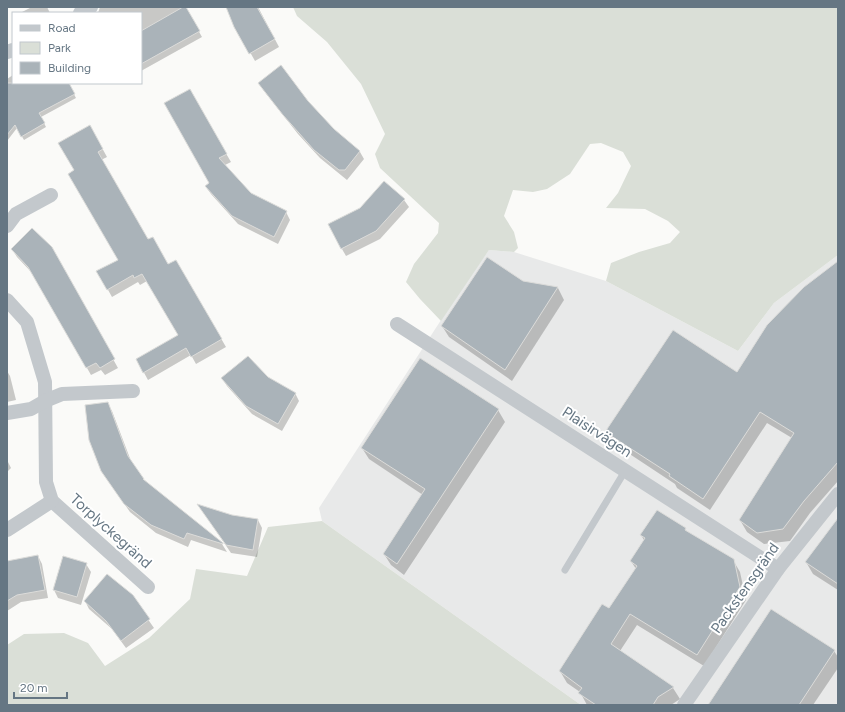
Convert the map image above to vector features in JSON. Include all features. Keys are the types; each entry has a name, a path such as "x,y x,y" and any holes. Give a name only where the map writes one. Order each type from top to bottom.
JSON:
{"street":[{"path":"7,226 16,214 50,195"},
{"name":"Torplyckegränd","path":"7,300 27,322 45,382 46,482 52,501 148,587"},
{"name":"Plaisirvägen","path":"397,324 778,569"},
{"path":"7,413 31,409 62,394 133,391"},
{"name":"Packstensgränd","path":"684,705 778,569 838,494"},
{"name":"Torplyckegränd","path":"7,530 52,501"}],"lane":[{"path":"565,570 625,471"}],"shaded area":[{"path":"489,250 514,252 606,281 738,351 774,303 838,255 838,705 581,705 322,521 319,508 467,280"}],"green space":[{"path":"293,7 838,7 838,255 774,303 738,351 606,281 611,263 639,252 670,243 680,232 668,221 645,209 606,208 618,193 631,166 623,152 601,143 590,144 570,174 547,189 533,192 513,190 504,216 514,232 518,248 514,252 489,250 441,321 406,282 414,264 438,233 439,223 380,168 375,154 385,134 361,84 327,42 297,16"},
{"path":"322,521 581,705 7,705 7,645 24,634 64,633 88,643 105,666 149,638 190,599 196,569 247,576 268,527"}],"building":[{"path":"183,7 186,7 200,31 142,63 142,30"},
{"path":"226,7 257,7 275,39 249,54 234,27"},
{"path":"281,65 308,101 334,129 360,151 345,170 339,170 314,150 283,115 258,83"},
{"path":"7,83 70,84 75,94 39,113 45,123 21,137 15,125 7,135"},
{"path":"190,89 227,154 219,158 251,193 287,211 274,237 232,216 205,186 209,183 164,103"},
{"path":"90,125 103,149 98,152 148,239 153,237 168,264 176,260 222,339 191,357 186,348 143,373 136,359 178,335 142,274 134,278 133,275 107,290 96,271 118,260 68,174 74,170 58,143"},
{"path":"384,181 405,199 376,231 341,249 328,224 360,208"},
{"path":"32,228 52,247 115,359 100,368 96,363 86,368 28,267 11,249"},
{"path":"487,257 523,281 558,287 505,370 441,326"},
{"path":"838,261 838,462 804,501 783,529 757,533 739,520 794,433 760,412 703,499 669,476 670,474 605,432 673,330 737,372 767,325 804,287"},
{"path":"248,356 268,377 296,393 278,424 246,406 221,378"},
{"path":"420,358 499,409 397,564 383,554 425,489 361,448"},
{"path":"108,402 128,456 143,479 223,544 187,533 184,539 151,525 124,504 101,471 89,440 85,405"},
{"path":"197,504 232,515 258,519 253,550 226,545"},
{"path":"657,510 686,528 685,530 734,559 740,587 697,655 630,614 611,644 674,687 658,697 653,705 596,705 578,693 582,688 559,671 602,604 609,608 637,566 630,561 645,538 640,535"},
{"path":"838,518 838,584 805,562"},
{"path":"38,555 45,590 17,595 7,601 7,561"},
{"path":"63,556 87,563 77,597 53,590"},
{"path":"107,574 133,595 150,619 121,641 106,621 84,601"},
{"path":"771,609 835,650 799,705 708,705"}]}
